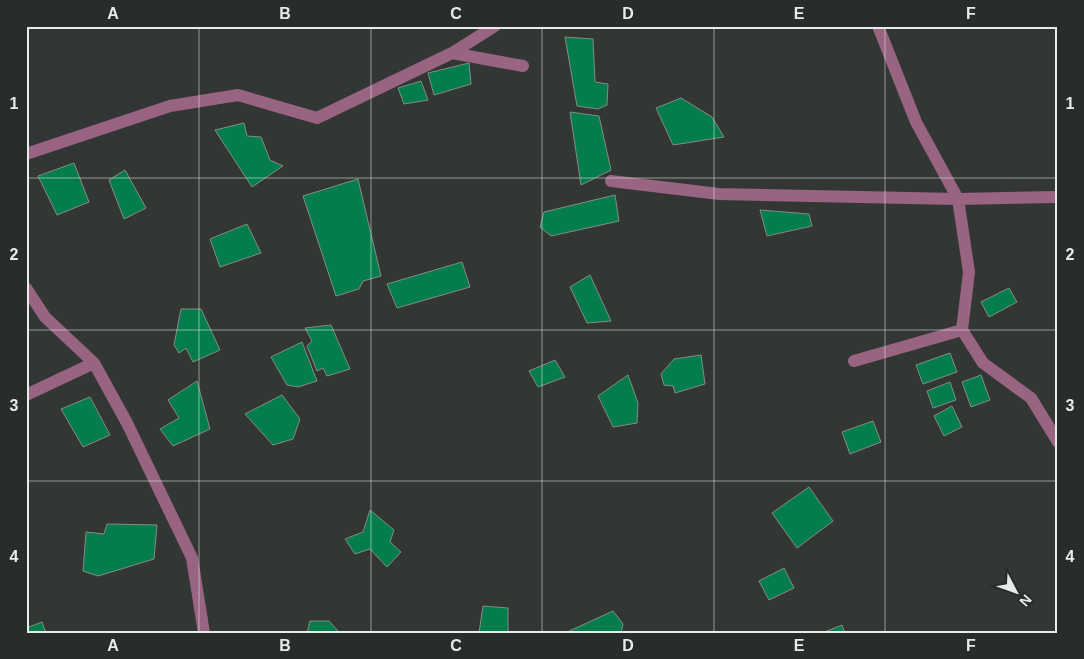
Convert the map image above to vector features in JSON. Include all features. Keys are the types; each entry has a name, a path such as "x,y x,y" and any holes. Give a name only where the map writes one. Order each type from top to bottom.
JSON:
{"street":[{"path":"26,154 170,106 238,95 317,118 452,53 495,26"},
{"path":"878,26 916,122 958,198 969,272 962,330 983,363 1031,398 1058,442"},
{"path":"452,53 524,66"},
{"path":"611,181 719,194 958,198 1058,197"},
{"path":"26,288 45,318 94,363 127,423 192,558 204,633"},
{"path":"854,361 962,330"},
{"path":"26,395 94,363"}],"building":[{"path":"565,37 593,39 595,82 608,84 607,105 598,109 577,106"},
{"path":"469,63 471,84 434,95 428,73"},
{"path":"421,81 428,100 404,104 398,88"},
{"path":"681,98 712,117 724,137 673,145 656,108"},
{"path":"570,112 599,116 611,170 581,185"},
{"path":"244,123 247,136 261,137 270,160 283,166 252,187 215,130"},
{"path":"74,163 89,202 57,215 38,176"},
{"path":"125,170 146,208 124,219 109,180"},
{"path":"358,179 381,276 363,281 359,289 336,296 303,196"},
{"path":"615,195 619,221 551,236 540,227 544,212"},
{"path":"760,210 809,214 812,226 767,236"},
{"path":"247,224 261,253 220,267 210,239"},
{"path":"462,262 470,287 397,308 387,284"},
{"path":"590,275 611,321 587,323 570,287"},
{"path":"1009,288 1017,302 989,317 981,302"},
{"path":"181,309 201,309 220,350 193,362 186,348 179,353 174,345"},
{"path":"331,325 350,369 327,376 323,368 317,371 307,346 312,341 305,328"},
{"path":"302,342 317,381 298,387 287,385 271,357"},
{"path":"950,353 957,372 923,384 916,365"},
{"path":"701,355 705,384 675,393 673,386 664,385 661,374 674,359"},
{"path":"555,360 565,377 538,387 529,371"},
{"path":"628,375 638,403 637,423 613,427 598,396"},
{"path":"981,375 990,400 971,407 962,382"},
{"path":"197,381 210,429 173,446 160,429 179,418 168,400"},
{"path":"950,382 956,400 933,408 927,391"},
{"path":"282,395 300,419 293,439 273,445 245,414"},
{"path":"90,397 110,435 83,447 61,409"},
{"path":"952,406 962,427 944,436 934,416"},
{"path":"873,421 881,442 850,454 842,432"},
{"path":"809,487 833,521 797,548 772,513"},
{"path":"370,510 394,530 390,542 401,552 387,567 370,549 355,554 345,539 363,532"},
{"path":"107,524 157,525 154,559 98,576 83,571 86,532 104,534"},
{"path":"784,568 794,588 769,600 759,581"},
{"path":"483,606 508,608 508,633 479,633"},
{"path":"613,611 623,624 621,633 565,633"},
{"path":"310,621 329,621 340,633 307,633"},
{"path":"42,622 46,633 26,633 26,628"},
{"path":"842,625 845,633 822,633"}]}
